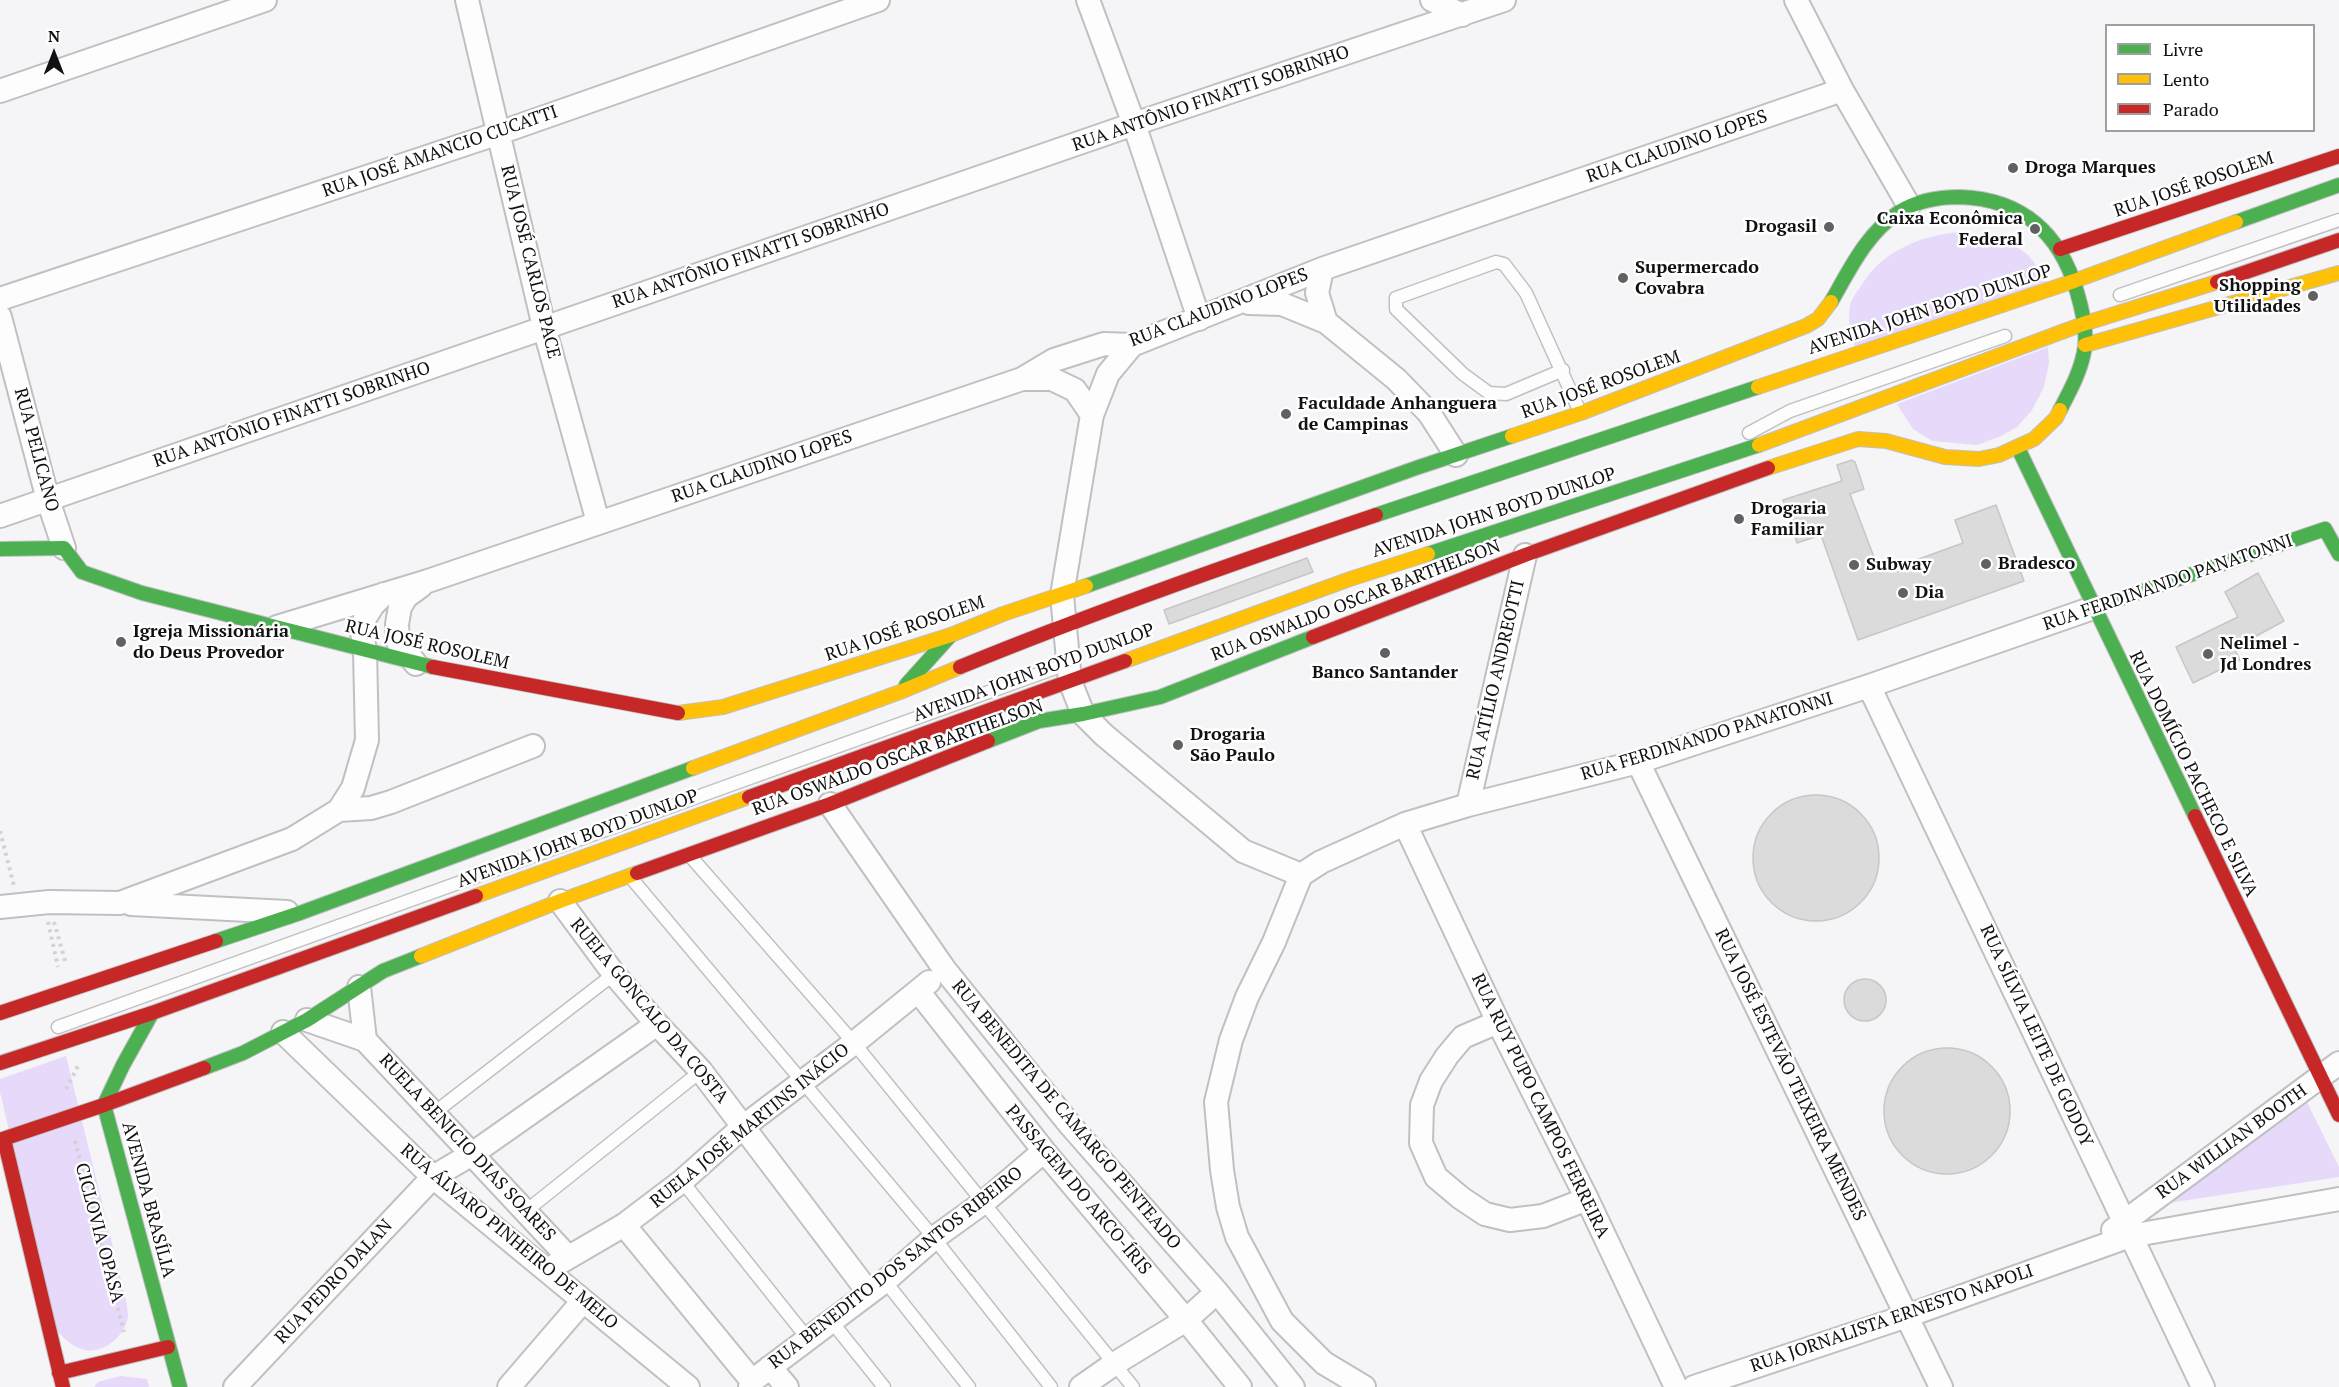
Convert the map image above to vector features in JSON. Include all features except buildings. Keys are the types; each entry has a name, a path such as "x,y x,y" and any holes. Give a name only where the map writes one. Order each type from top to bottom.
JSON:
{"street":[{"path":"0,91 266,0"},
{"name":"RUA JOSÉ CARLOS PACE","path":"467,0 544,327 598,522"},
{"name":"RUA JOSÉ AMANCIO CUCATTI","path":"0,299 499,134 878,0"},
{"path":"1088,0 1134,124 1200,319"},
{"path":"1432,0 1462,15"},
{"name":"RUA ANTÔNIO FINATTI SOBRINHO","path":"0,516 1134,124 1504,0"},
{"path":"1796,0 1842,90 1909,206"},
{"name":"RUA CLAUDINO LOPES","path":"277,627 428,581 1022,379 1054,360 1104,344 1132,345 1322,269 1842,90"},
{"name":"RUA JOSÉ ROSOLEM","path":"2060,249 2339,156"},
{"name":"AVENIDA JOHN BOYD DUNLOP","path":"0,1013 300,913 1065,631 1221,567 2076,287 2339,185"},
{"name":"AVENIDA JOHN BOYD DUNLOP","path":"1806,326 1818,319 1826,310 1865,243 1890,218 1909,206 1929,199 1945,197 1983,198 2014,209 2030,219 2050,236 2060,249 2087,307 2083,324 2085,345 2078,378 2056,418 2046,430 2018,448 1999,455 1961,459 1872,439 1844,442"},
{"name":"AVENIDA JOHN BOYD DUNLOP","path":"0,1063 152,1013 1073,668 1166,644 1350,579 1720,459 2083,324 2258,269 2339,240"},
{"path":"1322,269 1317,293 1326,322"},
{"path":"2085,345 2339,273"},
{"path":"1242,302 1282,304 1326,322 1404,388 1429,413 1456,455"},
{"name":"RUA PELICANO","path":"0,317 48,500 64,548"},
{"name":"RUA JOSÉ ROSOLEM","path":"64,548 82,572 142,592 417,664 674,714 723,707 951,635 1003,614 1581,413 1806,326"},
{"path":"1132,345 1108,374 1092,415 1062,595 1065,631 1083,714 1104,735 1243,851 1301,875 1274,942 1247,997 1231,1040 1216,1101 1222,1170 1228,1207 1237,1237 1282,1321 1324,1363 1364,1387"},
{"path":"1022,379 1052,379 1075,390 1092,415"},
{"name":"RUA OSWALDO OSCAR BARTHELSON","path":"283,1032 307,1020 383,971 560,901 830,804 1039,721 1083,714 1160,696 1525,555 1844,442"},
{"name":"RUA DOMÍCIO PACHECO E SILVA","path":"2018,448 2319,1078 2339,1115"},
{"path":"2332,527 2339,554"},
{"name":"RUA FERDINANDO PANATONNI","path":"1301,875 1321,862 1405,824 1468,805 1638,762 1869,686 2332,527"},
{"path":"0,549 64,548"},
{"name":"RUA ATÍLIO ANDREOTTI","path":"1468,805 1525,555"},
{"name":"RUA CLAUDINO LOPES","path":"417,664 398,642 400,607 406,597 428,581"},
{"path":"120,903 292,839 339,810 353,788 367,740 365,651 362,632 365,618 384,594"},
{"path":"900,692 951,635"},
{"name":"RUA SÍLVIA LEITE DE GODOY","path":"1869,686 2203,1387"},
{"path":"339,810 371,808 391,802 533,746"},
{"name":"RUA JOSÉ ESTEVÃO TEIXEIRA MENDES","path":"1638,762 1941,1387"},
{"name":"RUA BENEDITA DE CAMARGO PENTEADO","path":"830,804 945,970 1071,1126 1217,1292 1293,1387"},
{"name":"RUA RUY PUPO CAMPOS FERREIRA","path":"1405,824 1498,1022 1587,1199 1676,1387"},
{"name":"RUELA GONCALO DA COSTA","path":"560,901 614,974 700,1071 877,1287"},
{"path":"0,907 46,909 120,903 300,913"},
{"name":"RUELA JOSÉ MARTINS INÁCIO","path":"547,1270 624,1225 682,1181 744,1126 854,1043 945,970"},
{"name":"RUELA BENICIO DIAS SOARES","path":"359,987 365,1040"},
{"name":"PASSAGEM DO ARCO-ÍRIS","path":"918,991 1044,1151 1240,1387"},
{"path":"63,1387 2,1140 104,1105 152,1013"},
{"name":"RUELA BENICIO DIAS SOARES","path":"307,1020 365,1040 568,1257"},
{"path":"1498,1022 1464,1037 1447,1056 1431,1081 1422,1105 1422,1143 1436,1177 1485,1214 1510,1220 1543,1216 1587,1199"},
{"name":"RUA PEDRO DALAN","path":"235,1387 433,1177 472,1154 657,1024"},
{"name":"AVENIDA BRASÍLIA","path":"180,1387 104,1105 243,1053 283,1032"},
{"name":"RUA ÁLVARO PINHEIRO DE MELO","path":"283,1032 433,1177 688,1387"},
{"name":"RUA WILLIAN BOOTH","path":"2127,1228 2339,1063"},
{"name":"RUA BENEDITO DOS SANTOS RIBEIRO","path":"751,1384 770,1367 877,1287 934,1238 984,1202 1044,1151"},
{"path":"2127,1228 2339,1199"},
{"path":"624,1225 751,1384"},
{"name":"RUA JORNALISTA ERNESTO NAPOLI","path":"1694,1387 1906,1316 2090,1250 2127,1228"},
{"path":"1081,1387 1186,1320 1217,1292"},
{"path":"509,1387 583,1301"},
{"path":"59,1373 168,1347"},
{"path":"770,1367 787,1387"}],"lane":[{"path":"1607,451 2339,196"},
{"path":"2087,307 2339,220"},
{"path":"1563,370 1506,394 1489,393 1463,374 1423,337 1396,309 1396,298 1496,262 1504,264 1526,293 1563,370 1581,413"},
{"path":"1450,534 1569,501 1720,448 1790,411 2014,333"},
{"path":"0,1025 305,921 720,771 1065,631 1306,548 1530,477"},
{"path":"1137,643 1171,633 1428,541"},
{"path":"42,1033 1073,668"},
{"path":"688,854 854,1043 1133,1387"},
{"path":"629,875 934,1238 1051,1387"},
{"path":"434,1113 614,974"},
{"path":"526,1211 700,1071"},
{"path":"682,1181 808,1339"},
{"path":"877,1287 969,1387"},
{"path":"832,1322 884,1387"}],"path":[{"path":"0,831 11,876 19,892"},
{"path":"46,909 59,973"},
{"path":"46,909 73,987"},
{"path":"63,1097 83,1055"},
{"name":"CICLOVIA OPASA","path":"73,1135 126,1341"}],"shaded area":[{"path":"1958,232 1995,239 2022,250 2048,283 1856,351 1850,323 1850,306 1854,296 1870,274 1880,263 1903,247 1930,237"},
{"path":"2048,347 2049,363 2044,387 2032,410 2017,427 1999,437 1977,445 1932,441 1913,429 1897,404"},
{"path":"66,1056 128,1312 126,1323 119,1336 106,1346 92,1350 76,1347 55,1329 0,1092 0,1079"},
{"path":"2306,1100 2339,1167 2339,1177 2162,1204"},
{"path":"121,1376 147,1379 149,1387 94,1387 98,1382"}],"traffic: fast":[{"path":"2236,222 2339,185"},
{"path":"1831,302 1868,241 1887,221 1906,208 1928,200 1960,197 1982,199 2020,212 2049,237 2060,253 2070,271 2082,312 2085,333 2084,354 2076,379 2060,410"},
{"path":"1376,515 1758,387"},
{"path":"1086,586 1512,436"},
{"path":"1428,554 1759,445"},
{"path":"2018,448 2195,816"},
{"path":"2093,608 2325,529 2339,554"},
{"path":"0,549 64,548 82,572 142,593 433,667"},
{"path":"906,685 951,635"},
{"path":"988,741 1039,721 1160,697 1313,637"},
{"path":"216,941 300,913 693,768"},
{"path":"204,1068 243,1053 307,1020 383,971 421,956"},
{"path":"104,1105 152,1013"},
{"path":"104,1105 180,1387"}],"traffic: slow":[{"path":"1758,387 2074,281 2236,222"},
{"path":"2085,345 2339,273"},
{"path":"1759,445 2083,324 2217,282"},
{"path":"1512,436 1581,413 1806,326 1818,319 1831,302"},
{"path":"1768,468 1858,439 1886,441 1945,457 1979,459 1999,455 2034,439 2056,418 2060,410"},
{"path":"1125,661 1350,579 1428,554"},
{"path":"678,713 723,707 951,635 1003,614 1086,586"},
{"path":"693,768 900,692 960,667"},
{"path":"476,896 749,797"},
{"path":"421,956 637,873"}],"traffic: jam":[{"path":"2060,249 2339,156"},
{"path":"2217,282 2339,240"},
{"path":"1313,637 1525,555 1768,468"},
{"path":"960,667 1063,626 1376,515"},
{"path":"749,797 1125,661"},
{"path":"433,667 678,713"},
{"path":"637,873 830,804 988,741"},
{"path":"2195,816 2339,1115"},
{"path":"0,1063 152,1013 476,896"},
{"path":"0,1013 216,941"},
{"path":"0,1140 204,1068"},
{"path":"4,1139 63,1387"},
{"path":"59,1373 168,1347"}],"place":[{"name":"Droga Marques","path":"2013,168"},
{"name":"Drogasil","path":"1829,227"},
{"name":"Caixa Econômica Federal","path":"2035,229"},
{"name":"Supermercado Covabra","path":"1623,278"},
{"name":"Shopping Utilidades","path":"2313,296"},
{"name":"Faculdade Anhanguera de Campinas","path":"1286,414"},
{"name":"Drogaria Familiar","path":"1739,519"},
{"name":"Bradesco","path":"1986,564"},
{"name":"Subway","path":"1854,565"},
{"name":"Dia","path":"1903,593"},
{"name":"Igreja Missionária do Deus Provedor","path":"121,642"},
{"name":"Banco Santander","path":"1385,653"},
{"name":"Nelimel - Jd Londres","path":"2208,654"},
{"name":"Drogaria São Paulo","path":"1178,745"}]}
